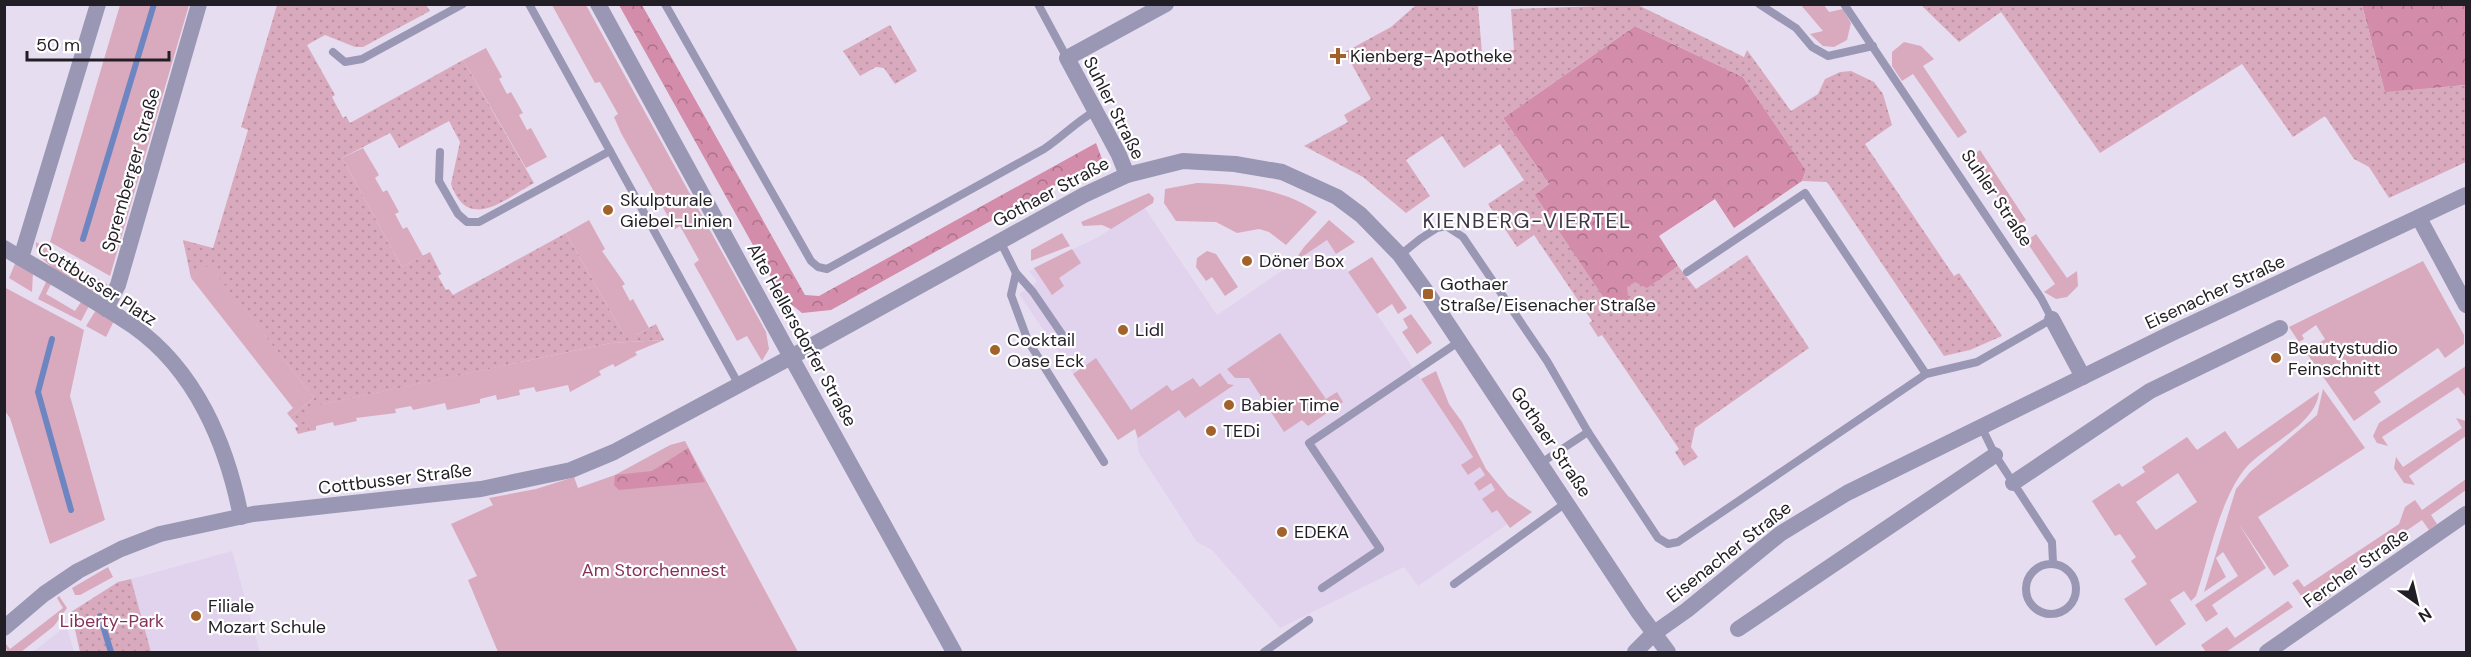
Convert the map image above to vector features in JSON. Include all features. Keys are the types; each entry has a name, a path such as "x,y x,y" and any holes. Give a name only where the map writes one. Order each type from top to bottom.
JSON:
{"street":[{"path":"21,258 98,4"},
{"name":"Spremberger Straße","path":"106,309 114,295 126,258 199,4"},
{"name":"Alte Hellersdorfer Straße","path":"598,4 954,652"},
{"name":"Suhler Straße","path":"1127,175 1119,155 1067,58 1166,4"},
{"name":"Gothaer Straße","path":"791,357 1084,195 1127,175 1183,161 1235,164 1282,172 1337,197 1374,227 1400,255 1542,463 1653,634 1668,652"},
{"name":"Eisenacher Straße","path":"1635,652 1653,634 1687,610 1751,556 1808,516 1847,493 2083,377 2466,195"},
{"path":"2419,218 2466,305"},
{"name":"Cottbusser Platz","path":"4,248 106,309 134,327 153,343 191,387 219,440 235,485 241,517"},
{"name":"Suhler Straße","path":"2052,319 2083,377"},
{"path":"2013,483 2150,391 2280,328"},
{"name":"Cottbusser Straße","path":"4,628 58,584 121,549 160,534 241,517 454,493 571,470 614,452 791,357"},
{"path":"1738,629 1995,455"},
{"name":"Fercher Straße","path":"2267,652 2466,514"}],"lane":[{"path":"333,51 345,62 362,59 463,4"},
{"path":"529,4 739,384"},
{"path":"665,4 811,261 818,267 827,269 1044,149 1058,140 1074,123 1095,111"},
{"name":"Suhler Straße","path":"1038,4 1067,58"},
{"path":"1759,4 1796,28 1812,47 1828,56 1873,46"},
{"name":"Suhler Straße","path":"1844,4 2052,319"},
{"path":"440,152 439,181 458,214 467,222 480,222 610,151"},
{"path":"1687,272 1805,192 1926,374"},
{"name":"Gothaer Straße","path":"1400,255 1437,228 1446,226 1462,237 1547,361 1588,432 1658,538 1668,544"},
{"path":"1000,241 1016,273 1033,292 1068,343"},
{"path":"1016,273 1011,295 1028,341 1104,462"},
{"name":"Eisenacher Straße","path":"1668,544 1678,542 1926,374 1977,362 2052,319"},
{"path":"1322,588 1380,549 1309,442 1460,341"},
{"path":"1982,426 1995,455 2052,542 2053,563"},
{"path":"1542,463 1588,432"},
{"path":"1454,584 1567,502"},
{"path":"2053,563 2068,570 2076,584 2074,600 2069,607 2055,615 2038,611 2027,599 2025,590 2030,574 2036,568 2053,563"},
{"path":"1264,652 1309,620"}],"shaded area":[{"path":"1144,207 1217,315 1327,240 1515,519 1418,586 1404,567 1280,628 1212,550 1197,542 1139,453 1135,429 1118,440 1019,294 1037,282 1029,271 1100,236"},
{"name":"Filiale Mozart Schule","path":"232,551 260,652 151,652 131,579"},
{"path":"67,627 74,652 33,652 62,629"}],"green space":[{"path":"1800,4 1824,5 1829,12 1843,9 1851,23 1847,40 1834,47 1823,46 1810,34 1823,31"},
{"path":"120,5 189,5 110,276 50,242"},
{"path":"277,5 426,5 430,11 363,47 355,47 325,35 307,45 335,95 332,97 343,118 346,116 350,123 463,60 534,183 488,208 467,207 458,199 451,184 460,142 449,121 399,148 390,133 342,158 402,267 430,252 441,274 438,276 446,290 449,289 453,295 566,233 624,335 636,335 656,324 664,340 611,343 319,405 306,415 310,431 298,434 295,428 298,426 290,417 314,398 209,265 191,278 183,240 213,248 248,130 241,127"},
{"path":"552,5 586,5 766,332 769,349 762,361 747,336 737,341 694,264 699,260 680,226 675,229 621,133 614,117 618,114 600,82 595,83"},
{"path":"619,5 642,5 805,295 819,296 1096,143 1102,159 831,310 802,313 782,297"},
{"path":"1416,5 1498,5 1478,6 1482,53 1514,50 1511,9 1638,5 1744,57 1747,50 1791,111 1818,94 1825,79 1840,72 1851,71 1874,82 1883,94 1892,125 1865,144 1954,276 1959,273 2002,336 1970,350 1944,356 1827,182 1802,181 1806,170 1743,77 1635,26 1503,118 1549,184 1535,195 1609,306 1621,310 1629,305 1627,287 1635,282 1647,288 1678,266 1696,289 1747,255 1809,348 1695,428 1691,447 1698,457 1684,466 1675,452 1679,449 1602,335 1598,337 1589,323 1592,321 1534,235 1517,247 1488,204 1524,180 1500,144 1464,168 1442,136 1406,160 1430,196 1406,213 1363,177 1304,146 1348,122 1344,115 1371,99 1345,52 1391,27"},
{"path":"1921,5 2362,5 2385,92 2466,85 2466,162 2389,198 2369,167 2354,159 2325,116 2293,137 2242,64 2100,153 2001,12 1959,42"},
{"path":"2362,5 2466,5 2466,85 2385,93"},
{"path":"890,25 917,71 895,84 884,68 876,67 860,76 843,51"},
{"path":"1635,26 1743,77 1806,170 1802,181 1734,228 1715,199 1659,236 1678,266 1621,310 1609,306 1534,195 1549,184 1503,118"},
{"path":"1904,42 1921,46 1934,59 1923,66 1967,132 1958,138 1913,74 1902,81 1892,66 1892,52"},
{"path":"486,48 502,77 499,79 507,94 511,92 523,113 519,115 527,130 531,128 547,157 526,168 463,60"},
{"path":"363,148 379,175 375,178 383,192 387,190 399,212 395,214 403,229 407,227 423,256 402,267 342,158"},
{"path":"1980,150 2026,220 2017,226 1970,157"},
{"path":"1197,183 1259,189 1290,197 1317,212 1286,245 1269,232 1259,229 1237,233 1216,222 1176,221 1164,203 1165,189"},
{"path":"1149,193 1154,198 1153,203 1111,229 1102,225 1083,226 1081,222"},
{"path":"589,220 605,249 602,251 625,284 622,286 630,301 633,299 649,328 636,335 624,335 566,233"},
{"path":"1329,220 1355,242 1336,254 1327,240 1293,263 1304,247"},
{"path":"1062,233 1070,246 1031,261 1031,250"},
{"path":"2036,234 2067,278 2077,271 2078,286 2067,297 2056,299 2044,292 2055,284 2026,241"},
{"path":"36,242 108,285 92,291 66,277 41,257"},
{"path":"1072,249 1081,263 1059,278 1064,286 1052,295 1034,268"},
{"path":"1207,251 1216,254 1238,287 1225,296 1212,277 1206,281 1196,267 1197,258"},
{"path":"1372,257 1407,308 1398,314 1392,304 1377,314 1348,272"},
{"path":"16,261 33,272 32,292 9,278"},
{"path":"2423,261 2464,335 2464,344 2445,358 2438,348 2374,392 2381,402 2354,421 2303,348 2308,345 2311,348 2325,339 2316,325 2302,335 2304,339 2299,342 2289,327"},
{"path":"209,264 314,398 290,417 287,413 293,408 191,278"},
{"path":"47,280 51,284 46,294 75,311 81,302 89,306 81,321 38,299"},
{"path":"4,287 84,330 70,396 105,520 50,544 10,418 5,411"},
{"path":"96,310 114,321 106,337 86,326"},
{"path":"1411,314 1432,343 1417,354 1402,332 1408,328 1403,319"},
{"path":"1280,333 1326,399 1337,392 1343,402 1308,426 1302,420 1284,432 1249,378 1235,378 1227,369"},
{"path":"664,340 635,352 637,355 615,367 613,364 599,371 601,375 570,392 568,385 536,392 534,387 519,390 520,395 497,400 496,395 480,399 480,403 447,410 445,403 413,410 411,406 395,409 396,413 356,418 357,421 334,426 333,422 316,426 316,430 310,431 305,415 318,405 611,343"},
{"path":"1096,358 1131,410 1167,385 1172,391 1193,378 1200,387 1220,373 1228,384 1234,385 1185,418 1179,410 1138,438 1135,429 1118,440 1073,374"},
{"path":"2466,366 2465,396 2458,387 2382,437 2388,446 2377,443 2373,436 2379,423"},
{"path":"1436,371 1449,404 1462,422 1486,469 1508,496 1532,512 1510,528 1497,510 1492,513 1482,499 1495,490 1491,483 1479,491 1474,483 1485,475 1480,467 1468,475 1461,465 1473,457 1421,379"},
{"path":"2323,389 2365,448 2258,517 2289,566 2274,576 2239,524 2266,568 2212,605 2218,614 2206,622 2195,605 2238,576 2223,552 2216,558 2226,577 2204,592 2236,489 2250,472 2317,415"},
{"path":"2319,392 2316,404 2309,415 2253,461 2235,483 2221,514 2196,596 2191,601 2184,591 2170,600 2186,624 2156,646 2124,599 2147,584 2131,561 2136,557 2120,534 2115,536 2092,501 2119,483 2122,487 2145,472 2142,467 2187,437 2197,450 2225,431 2238,449","holes":["2178,473 2197,502 2156,530 2136,502"]},
{"path":"2456,418 2466,421 2466,436 2409,476 2415,485 2404,483 2394,468 2396,457 2403,467 2462,428"},
{"name":"Am Storchennest","path":"685,441 798,652 498,652 468,580 477,576 451,524 493,505 489,498 536,489 574,477 578,488 615,475 670,445"},
{"path":"688,448 705,482 619,490 614,485 615,475 652,471"},
{"path":"2466,479 2466,490 2431,515 2437,524 2429,530 2422,520 2325,586 2331,596 2319,605 2312,594 2304,600 2292,583 2298,579 2304,587 2399,524 2405,507 2415,500 2422,510"},
{"path":"108,567 113,577 80,595 75,595 72,588"},
{"name":"Liberty-Park","path":"131,579 151,652 80,652 71,612 118,582"},
{"path":"59,596 67,608 54,626 21,652 7,652 5,643 10,649 63,608 57,598"},
{"path":"2288,601 2293,607 2226,652 2206,652 2201,645 2227,627 2235,638"}],"waterway":[{"path":"83,239 154,4"},
{"path":"52,339 38,392 71,510"},
{"path":"100,616 111,652"}],"place":[{"name":"Kienberg-Apotheke","path":"1338,56"},
{"name":"Skulpturale Giebel-Linien","path":"608,210"},
{"name":"Döner Box","path":"1247,261"},
{"name":"Gothaer Straße/Eisenacher Straße","path":"1428,294"},
{"name":"Lidl","path":"1123,330"},
{"name":"Cocktail Oase Eck","path":"995,350"},
{"name":"Beautystudio Feinschnitt","path":"2276,358"},
{"name":"Babier Time","path":"1229,405"},
{"name":"TEDi","path":"1211,431"},
{"name":"EDEKA","path":"1282,532"},
{"name":"Filiale Mozart Schule","path":"196,616"}],"district":[{"name":"KIENBERG-VIERTEL","path":"1527,221"}]}
